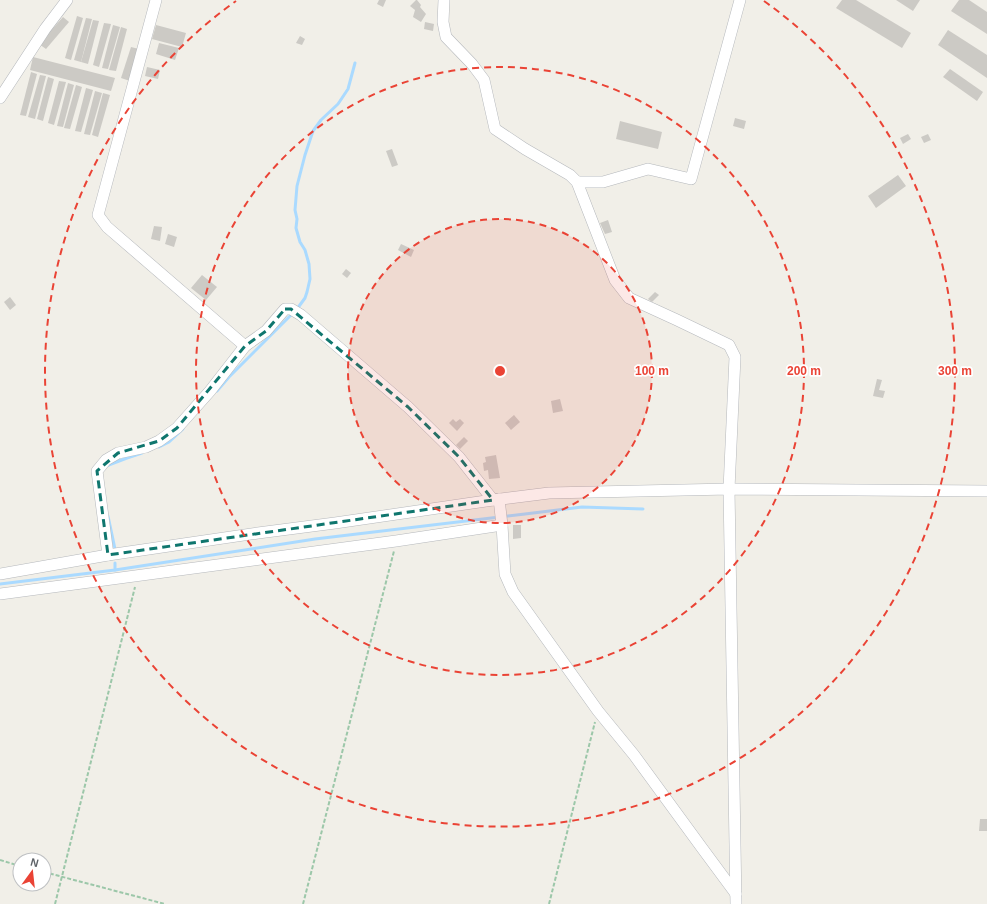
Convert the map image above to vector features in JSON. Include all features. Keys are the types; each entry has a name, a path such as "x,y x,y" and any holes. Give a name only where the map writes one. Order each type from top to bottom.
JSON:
{"street":[{"path":"0,98 45,29 67,0"},
{"path":"156,0 98,215 107,227 245,346"},
{"path":"444,0 443,22 446,37 472,64 484,80 496,129 525,149 570,175 577,182 615,280 629,298 729,345 735,357 729,489 736,899"},
{"path":"577,182 603,182 648,169 691,179 740,0"},
{"path":"108,555 97,471 106,460 118,454 146,447 159,441 177,428 210,391 245,346 266,332 285,309 296,312 408,407 460,457 497,502 502,523 505,574 513,592 598,711 634,755 702,848 736,899"},
{"path":"0,574 108,555 258,533 497,502 549,493 729,489 987,491"},
{"path":"0,594 396,541 502,523"}],"path":[{"path":"303,904 396,541"},
{"path":"55,904 138,576"},
{"path":"549,904 598,711"},
{"path":"0,860 12,864"},
{"path":"52,874 165,904"}],"highlighted area":[{"path":"285,309 291,309 408,407 459,457 493,500 108,555 97,471 118,453 159,441 177,428 245,346 266,331"}],"building":[{"path":"379,0 386,0 383,7 377,4"},
{"path":"416,0 426,14 421,22 413,17 415,10 410,6"},
{"path":"842,0 856,0 911,33 902,48 836,8"},
{"path":"896,0 920,0 913,11"},
{"path":"959,0 969,0 987,12 987,34 951,11"},
{"path":"77,16 83,18 71,60 65,58"},
{"path":"63,17 69,22 46,49 39,44"},
{"path":"86,18 92,19 81,62 74,60"},
{"path":"93,20 99,21 88,64 81,62"},
{"path":"425,22 434,24 433,31 424,29"},
{"path":"104,23 111,24 99,67 93,65"},
{"path":"113,25 120,27 108,69 102,68"},
{"path":"156,25 186,33 182,47 152,39"},
{"path":"121,27 127,29 116,71 109,70"},
{"path":"948,30 987,55 987,78 938,45"},
{"path":"300,36 305,39 302,45 296,43"},
{"path":"159,43 179,48 175,60 156,54"},
{"path":"131,47 139,49 130,81 121,78"},
{"path":"33,57 115,78 111,91 30,70"},
{"path":"147,67 160,70 158,79 145,76"},
{"path":"950,69 983,92 977,101 943,77"},
{"path":"31,72 37,74 26,116 20,115"},
{"path":"40,75 46,76 35,119 28,117"},
{"path":"48,77 54,79 43,121 37,119"},
{"path":"59,81 66,82 54,125 48,123"},
{"path":"68,83 74,85 63,127 57,126"},
{"path":"76,85 82,87 70,129 64,128"},
{"path":"86,88 93,90 81,132 75,131"},
{"path":"95,91 102,93 90,135 84,134"},
{"path":"103,93 110,95 98,137 92,135"},
{"path":"735,118 746,121 744,129 733,126"},
{"path":"620,121 662,132 658,149 616,139"},
{"path":"908,134 911,139 903,144 900,138"},
{"path":"928,134 931,140 924,143 921,137"},
{"path":"392,149 398,165 392,167 386,151"},
{"path":"898,175 906,186 876,208 868,196"},
{"path":"608,220 612,232 605,234 600,223"},
{"path":"154,226 162,227 160,241 151,239"},
{"path":"168,234 177,237 174,247 165,244"},
{"path":"401,244 414,250 411,257 398,250"},
{"path":"346,269 351,273 347,278 342,274"},
{"path":"202,275 217,287 206,300 191,288"},
{"path":"655,292 659,295 652,302 648,299"},
{"path":"10,297 16,305 10,310 4,302"},
{"path":"877,379 882,380 879,390 885,391 883,398 873,396"},
{"path":"560,399 563,411 553,413 551,401"},
{"path":"514,415 520,422 511,430 505,423"},
{"path":"453,419 456,422 460,419 464,423 457,431 449,423"},
{"path":"464,437 468,441 460,449 456,445"},
{"path":"496,455 500,478 489,479 488,470 484,471 483,463 486,462 485,457"},
{"path":"513,525 521,525 521,538 513,539"},
{"path":"980,819 987,819 987,831 979,831"}],"waterway":[{"path":"297,309 305,298 310,279 309,264 296,228 297,219 295,210 297,186 313,131 321,120 338,104 348,89 355,63"},
{"path":"217,391 293,313"},
{"path":"159,447 169,442 183,429"},
{"path":"106,466 142,453"},
{"path":"0,584 115,570 315,539 582,507 643,509"},
{"path":"108,516 115,549"},
{"path":"115,563 115,570"}]}
